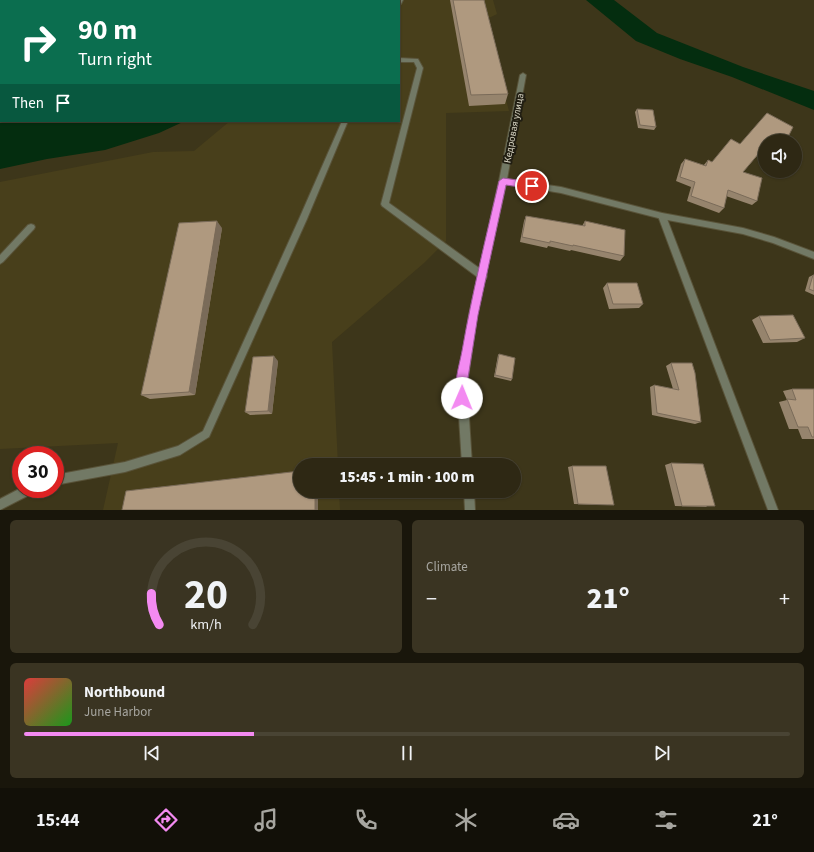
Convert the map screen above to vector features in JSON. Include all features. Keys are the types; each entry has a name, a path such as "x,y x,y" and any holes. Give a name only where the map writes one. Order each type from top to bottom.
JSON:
{"street":[{"path":"400,60 416,60 420,68 385,204 483,276"},
{"name":"Кедровая улица","path":"467,458 462,384 473,315 483,276 503,181 523,75"},
{"path":"64,478 125,466 180,450 206,434 303,219 345,122"},
{"path":"503,181 561,190 662,216 743,231 774,240 814,256"},
{"path":"662,216 773,510"},
{"path":"0,260 31,227"},
{"path":"0,505 13,498"},
{"path":"469,498 470,510"}],"shaded area":[{"path":"400,0 493,0 497,14 485,20 509,111 446,113 446,241 424,263 332,342 338,458 293,458 293,498 339,498 340,510 103,510 118,443 59,446 12,446 12,448 0,449 0,182 153,152 194,151 229,122 400,122"},
{"path":"586,0 614,0 657,33 743,67 814,91 814,110 636,41"},
{"path":"0,122 183,122 159,133 105,150 47,159 0,169"}],"building":[{"path":"453,0 484,0 508,94 471,95"},
{"path":"637,109 653,110 656,127 640,125"},
{"path":"767,113 793,127 790,134 758,134 758,154 743,172 758,178 762,178 757,201 728,190 724,208 691,196 695,182 680,177 685,159 706,166 708,160 712,162 731,139 740,144"},
{"path":"526,216 585,226 585,221 625,230 624,256 573,245 550,241 550,243 522,237"},
{"path":"217,221 189,392 141,395 179,223"},
{"path":"814,275 814,291 809,289"},
{"path":"607,283 637,283 643,304 613,304"},
{"path":"793,315 805,338 770,340 759,316"},
{"path":"499,354 515,358 512,379 495,375"},
{"path":"274,356 268,411 245,412 253,357"},
{"path":"671,363 692,363 695,373 701,422 657,413 654,385 679,390"},
{"path":"792,389 814,389 814,437 812,437 808,427 798,427 787,399 796,400"},
{"path":"671,463 703,464 715,506 682,506"},
{"path":"572,466 606,466 614,505 578,504"},
{"path":"293,472 293,498 315,498 315,510 122,510 126,491"}],"route":[{"path":"462,398 462,384 473,315 483,276 503,181 532,186"}]}
